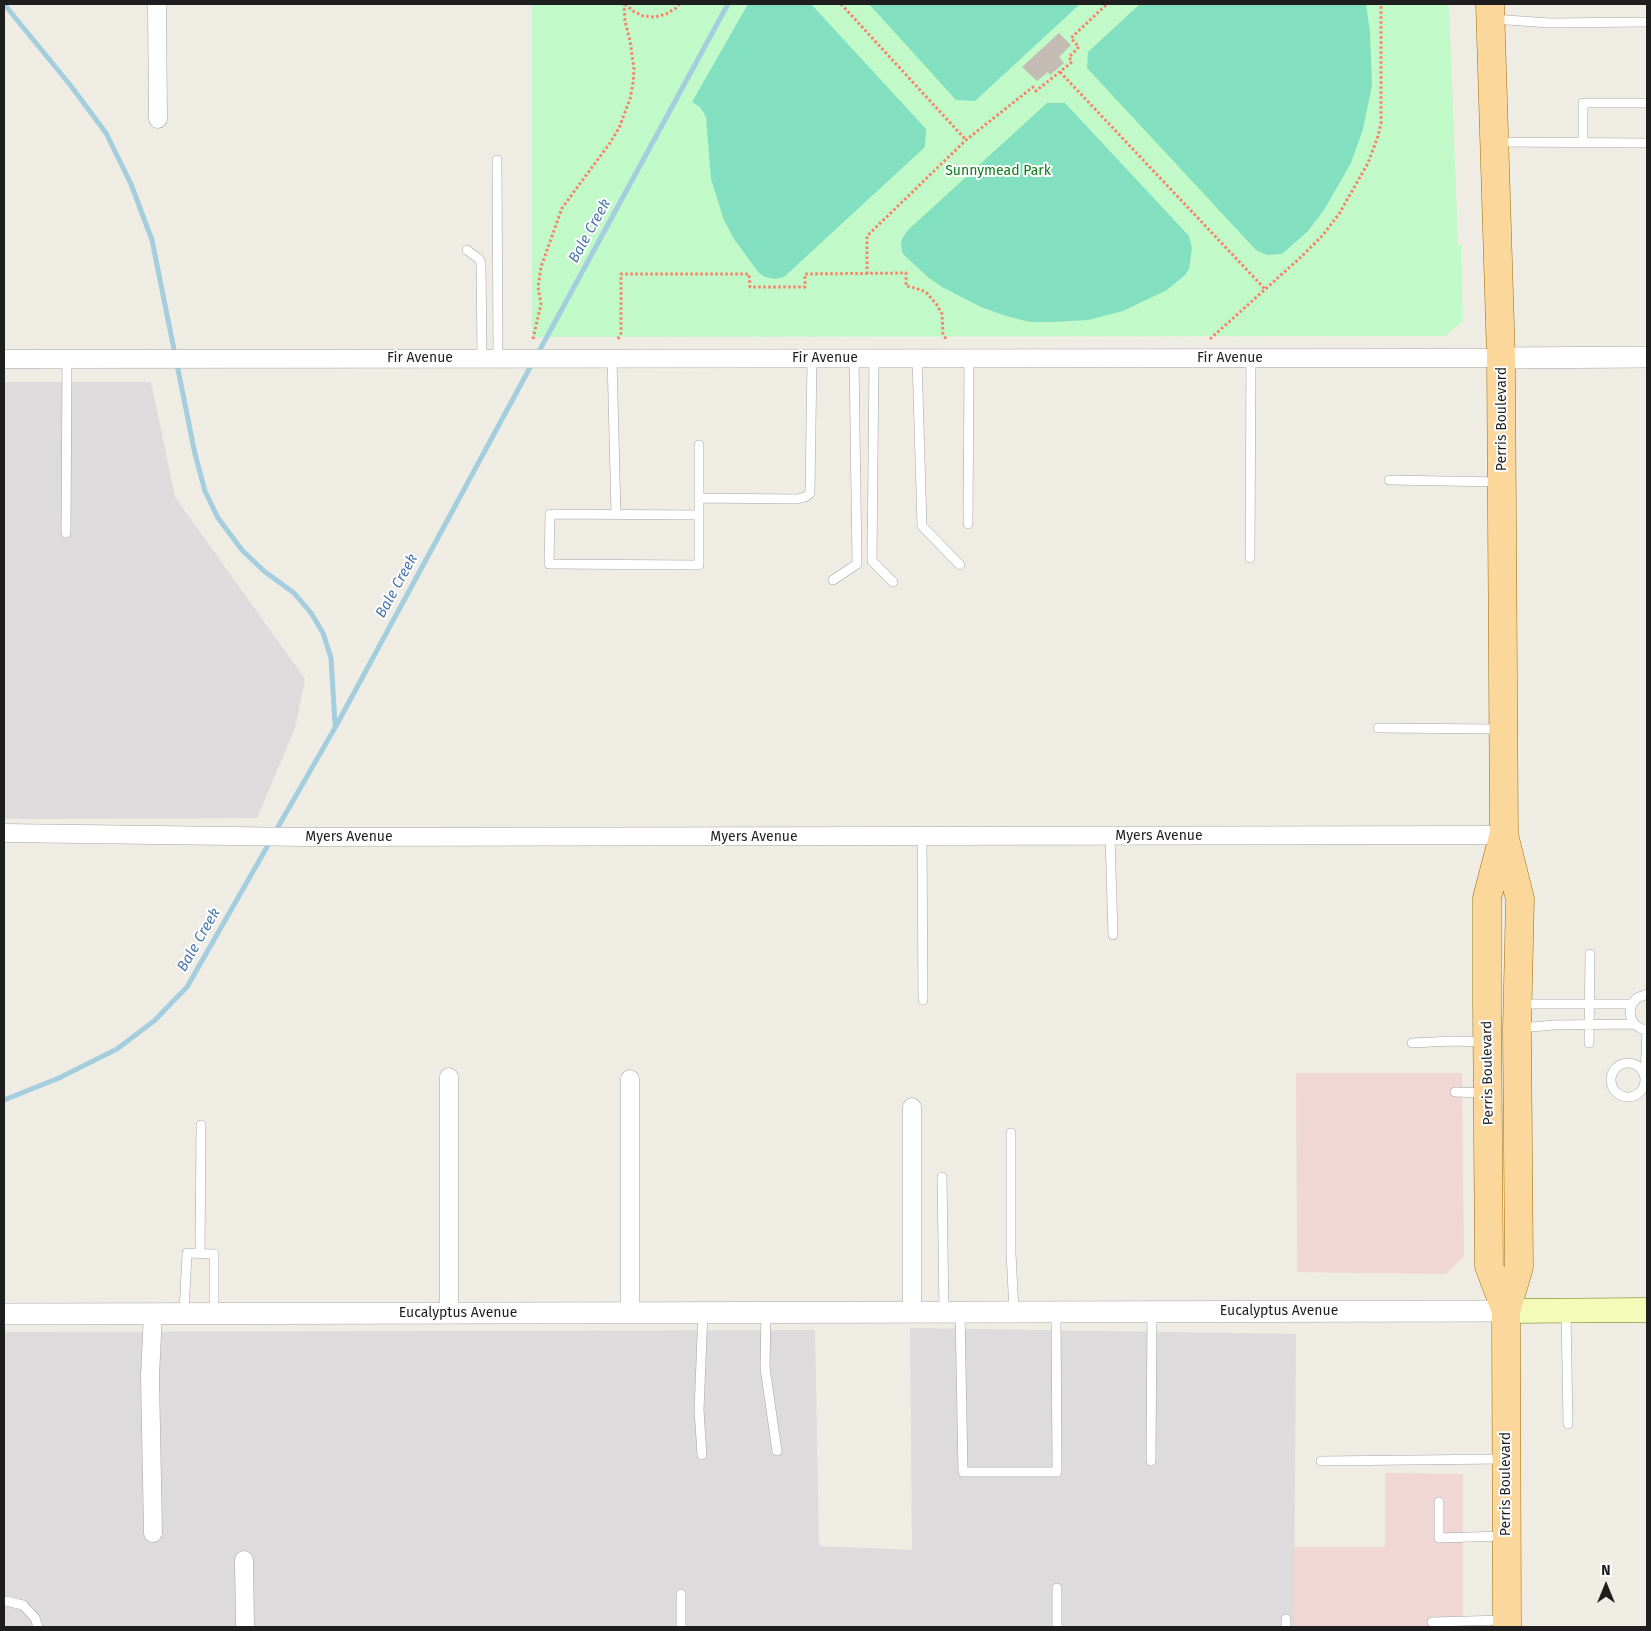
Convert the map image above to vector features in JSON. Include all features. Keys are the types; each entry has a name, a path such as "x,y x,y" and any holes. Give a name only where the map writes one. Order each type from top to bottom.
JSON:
{"main road":[{"name":"Perris Boulevard","path":"1490,11 1501,358 1504,835 1520,899 1517,1017 1519,1268 1506,1310 1507,1624"},
{"name":"Perris Boulevard","path":"1504,835 1486,898 1489,1266 1506,1310"},
{"name":"Eucalyptus Avenue","path":"1506,1310 1647,1310"}],"street":[{"path":"157,4 158,119"},
{"name":"Fir Avenue","path":"4,359 1647,357"},
{"name":"Myers Avenue","path":"4,833 307,838 1504,835"},
{"path":"449,1077 449,1313"},
{"path":"630,1079 630,1312"},
{"path":"912,1107 912,1311"},
{"name":"Eucalyptus Avenue","path":"4,1314 1506,1310"},
{"path":"153,1314 150,1376 153,1533"},
{"path":"244,1560 245,1627"}],"lane":[{"path":"1490,11 1549,23 1647,22"},
{"path":"1583,143 1583,103 1647,102"},
{"path":"1494,142 1647,144"},
{"path":"490,358 497,160"},
{"path":"467,250 479,259 481,263 490,358"},
{"path":"612,358 616,514"},
{"path":"699,498 797,499 805,497 810,493 812,358"},
{"path":"833,580 857,564 854,358"},
{"path":"874,358 872,561 893,582"},
{"path":"917,358 922,526 960,565"},
{"path":"968,524 969,358"},
{"path":"1250,558 1251,358"},
{"path":"66,533 67,359"},
{"path":"699,444 699,515 699,565 549,564 550,514 699,515"},
{"path":"1389,480 1502,482"},
{"path":"1378,728 1503,729"},
{"path":"922,836 923,1000"},
{"path":"1110,836 1113,935"},
{"path":"1589,1043 1590,954"},
{"path":"1647,994 1636,998 1630,1011 1634,1024 1647,1031 1645,1078 1647,1090"},
{"path":"1517,1017 1590,1004 1632,1004"},
{"path":"1517,1017 1554,1025 1634,1024"},
{"path":"1412,1043 1487,1042"},
{"path":"1455,1092 1488,1093"},
{"path":"200,1253 201,1125"},
{"path":"1011,1133 1010,1253 1014,1311"},
{"path":"942,1177 963,1472 1057,1472 1056,1311"},
{"path":"184,1313 187,1253 214,1254 214,1313"},
{"path":"1566,1310 1568,1424"},
{"path":"1151,1461 1152,1311"},
{"path":"702,1455 699,1410 703,1312"},
{"path":"766,1312 765,1368 777,1451"},
{"path":"1321,1461 1506,1459"},
{"path":"1439,1502 1439,1538 1506,1536"},
{"path":"1057,1588 1057,1627"},
{"path":"681,1594 681,1627"},
{"path":"6,1601 23,1605 35,1618 38,1627"},
{"path":"1432,1622 1507,1624"}],"path":[{"path":"624,4 633,11 655,17 666,14 679,4"},
{"path":"533,339 541,304 538,287 541,267 562,208 610,143 619,128 630,99 634,69 624,4"},
{"path":"841,4 966,140"},
{"path":"867,274 867,236 966,140 1033,87 1036,91 1072,62 1069,57 1079,47 1071,38 1107,4"},
{"path":"1210,339 1323,235 1339,214 1368,163 1381,123 1381,4"},
{"path":"1059,71 1264,289"},
{"path":"618,339 621,333 621,274 749,274 750,287 805,287 805,274 906,273 906,286 926,292 937,305 942,314 943,334 946,339"}],"shaded area":[{"path":"4,382 151,382 175,497 305,679 295,728 257,818 4,819"},
{"path":"1296,1073 1462,1073 1464,1256 1446,1274 1297,1272"},
{"path":"910,1328 1296,1334 1294,1627 4,1627 4,1332 815,1330 819,1546 912,1550"},
{"path":"1385,1473 1463,1474 1463,1627 1294,1627 1294,1547 1385,1547"}],"green space":[{"name":"Sunnymead Park","path":"532,4 1449,4 1458,245 1461,245 1463,321 1445,336 532,337"},
{"path":"748,4 811,4 926,129 925,147 784,277 775,279 765,277 759,273 734,239 724,220 711,179 706,117 700,107 692,102"},
{"path":"869,4 1080,4 975,101 956,100"},
{"path":"1140,4 1366,4 1370,32 1372,85 1363,129 1351,163 1324,210 1308,231 1282,254 1267,255 1256,250 1087,68 1088,52"},
{"path":"1047,103 1065,103 1189,236 1192,248 1189,269 1185,275 1167,290 1123,311 1088,320 1030,322 981,307 942,287 929,278 902,252 902,239 908,230"}],"building":[{"path":"1059,33 1071,45 1059,57 1064,63 1050,75 1048,72 1037,81 1022,67"}],"waterway":[{"path":"4,4 71,86 106,133 131,184 152,240 195,454 205,491 218,518 242,550 264,571 294,593 311,613 323,633 331,658 335,724"},
{"name":"Bale Creek","path":"537,355 728,4"},
{"name":"Bale Creek","path":"275,832 336,726 533,362"},
{"name":"Bale Creek","path":"4,1100 59,1078 117,1049 154,1021 187,987 271,840"}]}
